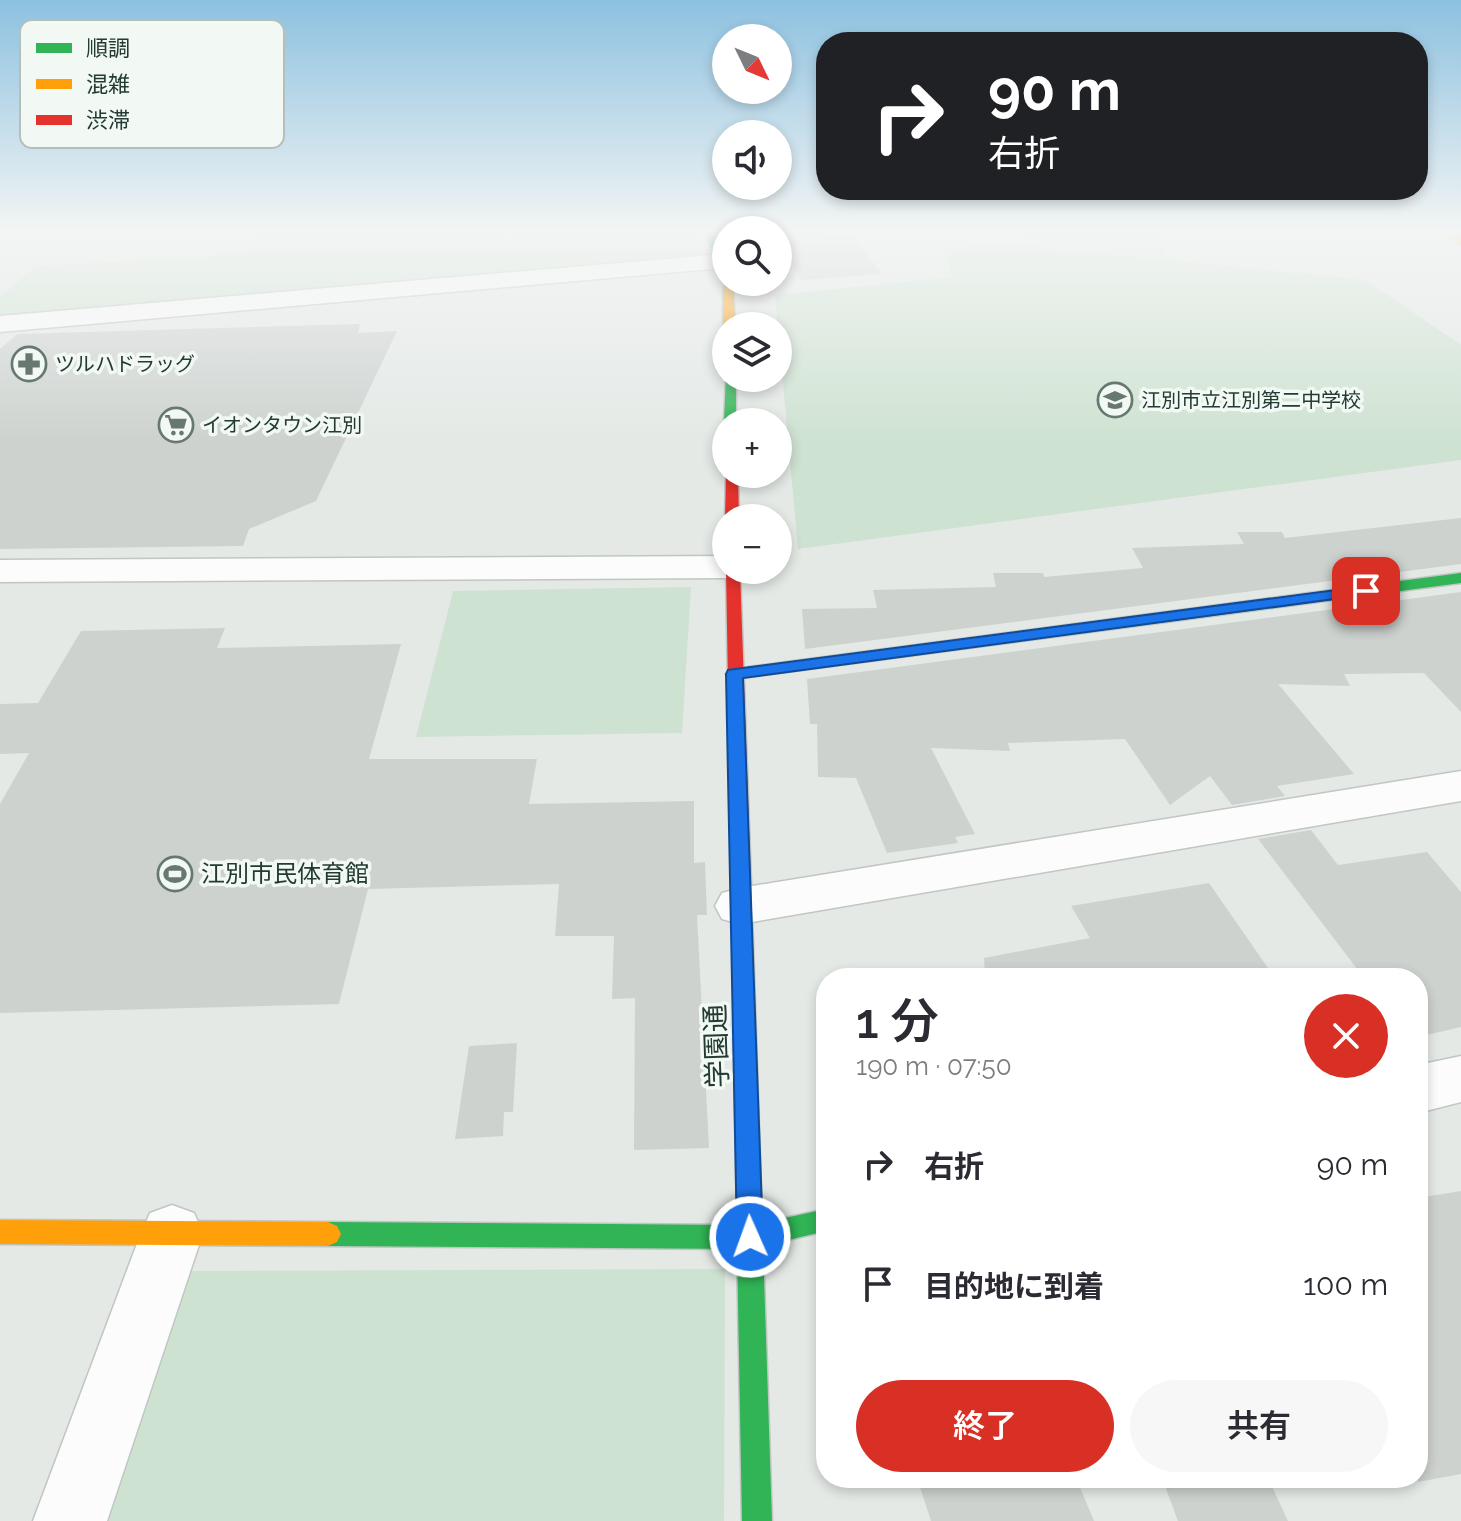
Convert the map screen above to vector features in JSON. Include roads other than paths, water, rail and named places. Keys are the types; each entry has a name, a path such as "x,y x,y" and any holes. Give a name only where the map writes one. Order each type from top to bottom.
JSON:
{"street":[{"path":"0,324 309,301"},
{"path":"0,571 712,567"},
{"path":"734,674 1461,578"},
{"name":"学園通","path":"733,584 757,1521"},
{"path":"740,906 1461,786"},
{"path":"1428,1087 1461,1079"},
{"path":"0,1232 750,1237 816,1222"},
{"path":"70,1521 172,1233"}],"place":[{"name":"ツルハドラッグ","path":"29,364"},
{"name":"江別市立江別第二中学校","path":"1115,400"},
{"name":"イオンタウン江別","path":"176,425"},
{"name":"江別市民体育館","path":"175,874"}]}
